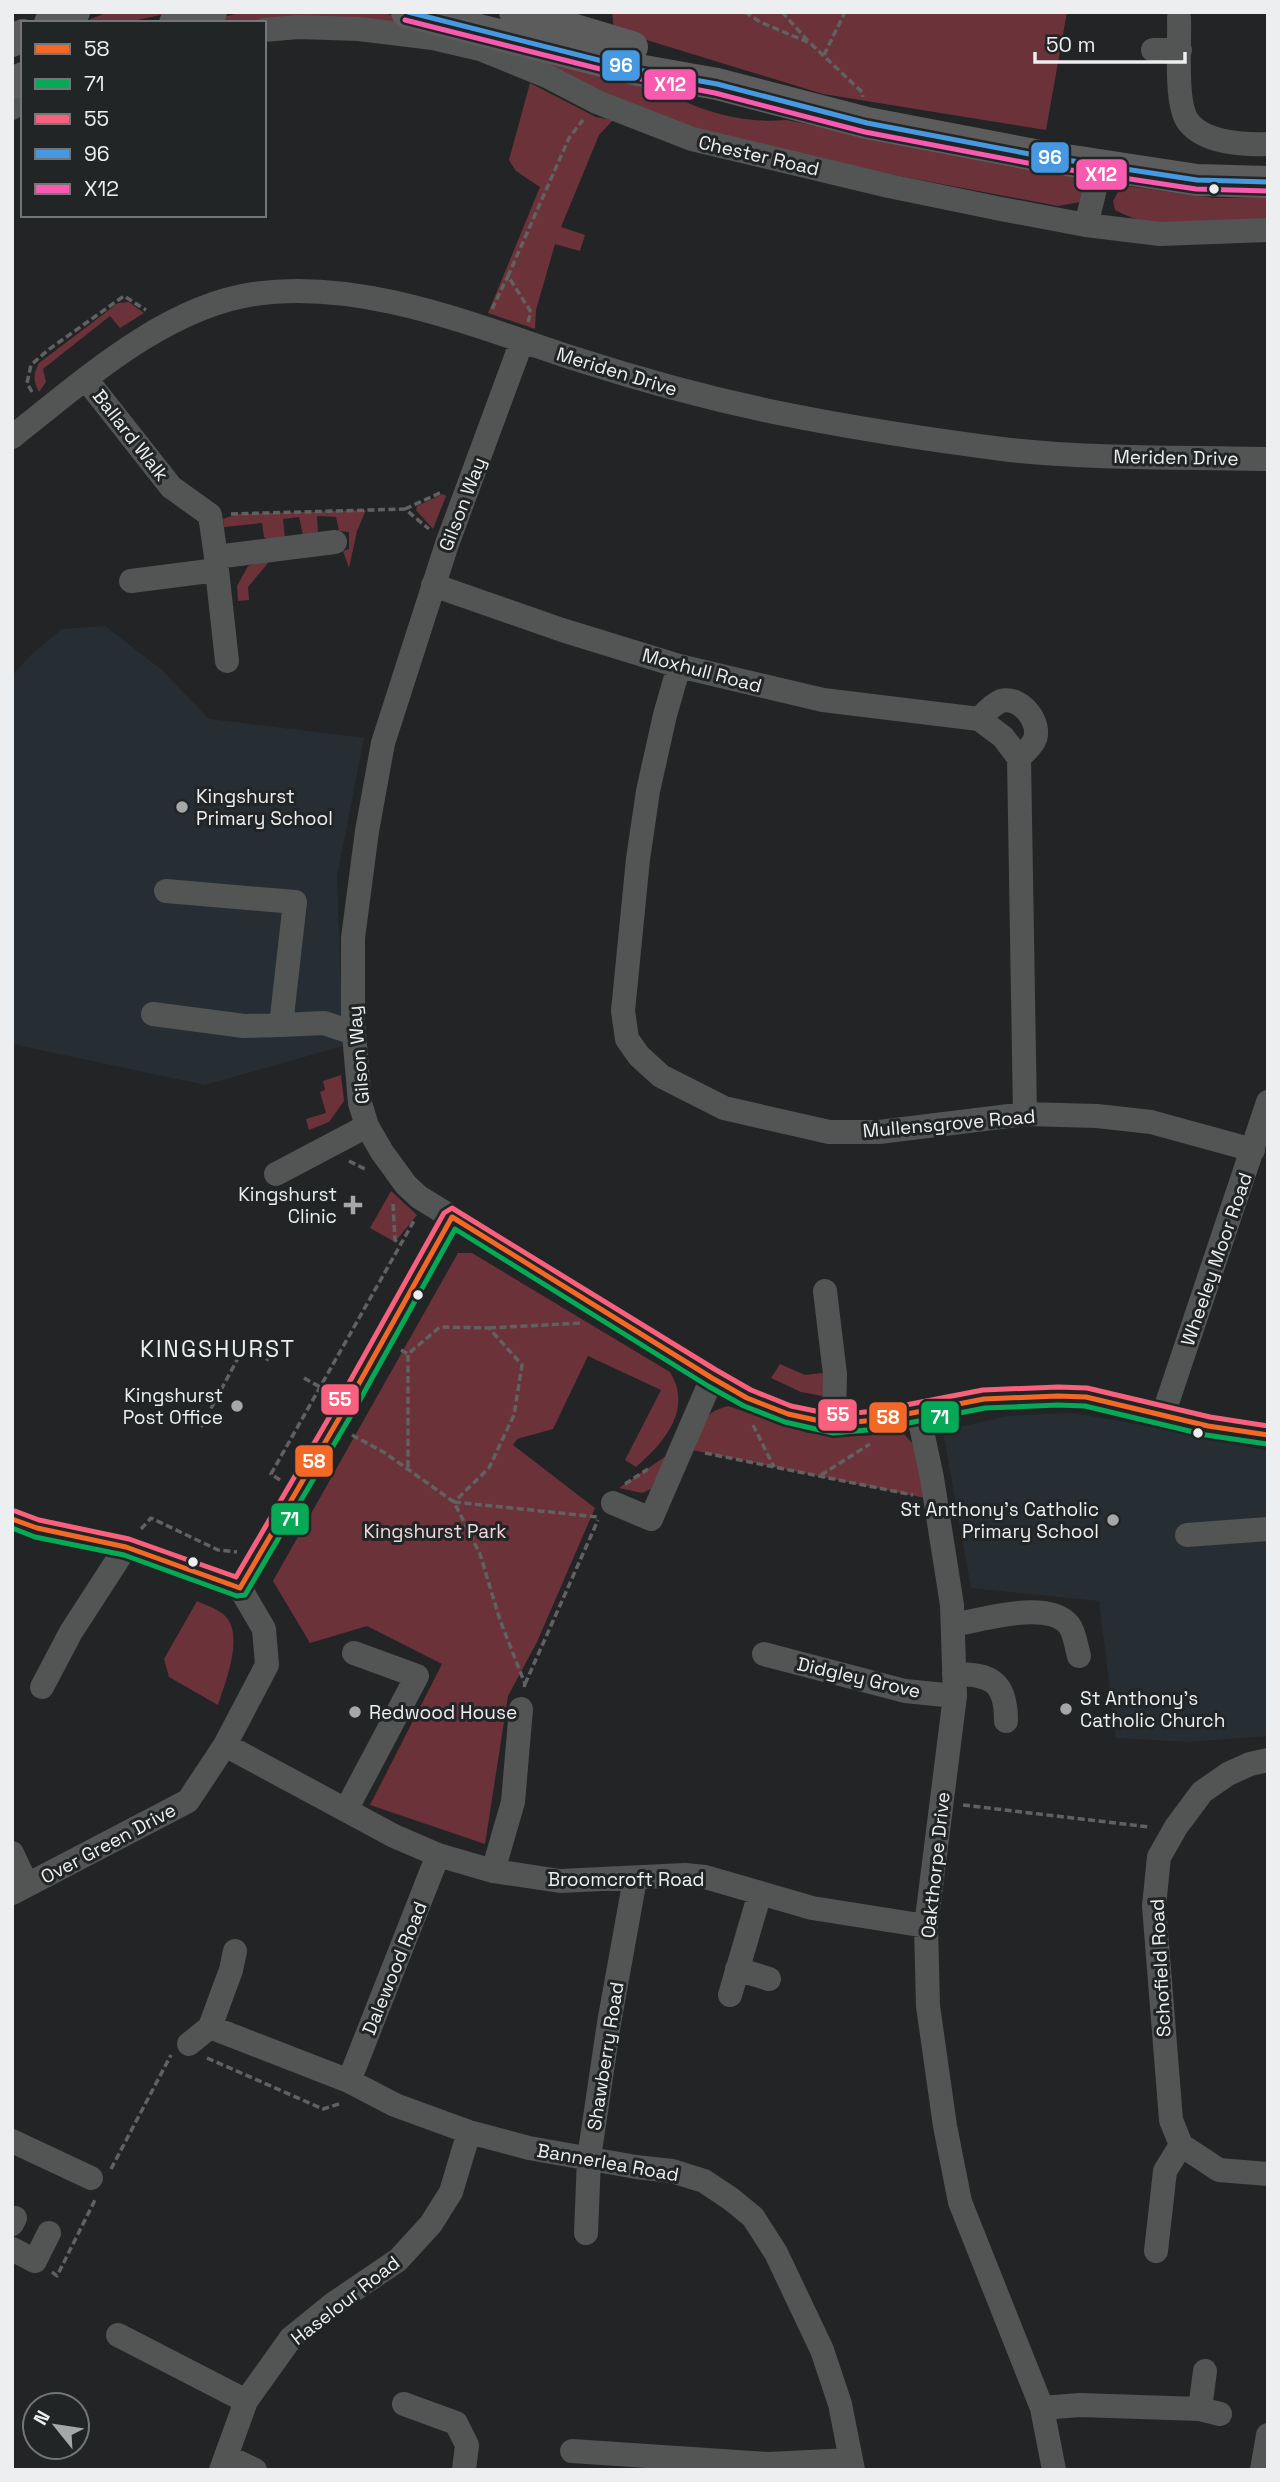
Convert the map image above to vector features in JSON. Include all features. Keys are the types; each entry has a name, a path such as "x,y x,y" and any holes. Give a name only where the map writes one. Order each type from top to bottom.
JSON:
{"main road":[{"path":"54,21 74,12"},
{"path":"182,21 211,12"},
{"path":"407,12 638,70 717,84 867,123 1040,156 1197,180 1268,182"},
{"path":"515,12 652,53 717,84"}],"street":[{"path":"1179,18 1180,102 1188,122 1207,136 1242,145 1268,144"},
{"name":"Chester Road","path":"266,30 298,27 359,29 433,38 480,48 549,77 597,102 692,139 889,186 1086,225 1160,234 1268,230"},
{"path":"1153,50 1180,50"},
{"path":"1086,225 1101,165"},
{"name":"Meriden Drive","path":"12,437 148,335 205,307 251,294 304,291 341,293 395,302 680,390 848,426 1011,450 1081,455 1268,459"},
{"name":"Gilson Way","path":"522,341 433,584 383,743 367,831 353,938 354,1033 360,1103 367,1126 382,1152 405,1185 419,1197 712,1378 747,1398 789,1414 834,1424 876,1420 984,1399 1086,1397 1208,1426 1268,1435"},
{"name":"Ballard Walk","path":"86,379 171,487 210,515 227,661"},
{"path":"131,582 335,542"},
{"name":"Moxhull Road","path":"433,584 562,630 679,666 823,700 979,719"},
{"name":"Mullensgrove Road","path":"679,666 648,791 638,859 623,1011 628,1039 639,1056 661,1076 724,1108 829,1132 879,1132 1025,1114 1097,1116 1151,1122 1253,1150"},
{"path":"1019,758 1034,742 1037,729 1026,708 1011,701 1001,701 979,719 1003,737 1019,758 1025,1114"},
{"path":"166,891 295,902 281,1024"},
{"path":"153,1014 244,1026 324,1023 354,1033"},
{"name":"Wheeley Moor Road","path":"1163,1415 1268,1102"},
{"path":"276,1174 367,1126"},
{"path":"12,1519 37,1528 126,1547 240,1588 452,1217"},
{"path":"825,1292 835,1374 834,1424"},
{"path":"616,1496 651,1519 712,1378"},
{"name":"Oakthorpe Drive","path":"918,1412 952,1605 955,1685 926,1926 928,2006 945,2126 960,2202 1042,2408 1054,2470"},
{"path":"1187,1535 1268,1529"},
{"path":"42,1687 71,1632 126,1547"},
{"name":"Over Green Drive","path":"20,1889 188,1801 225,1745 267,1665 264,1629 240,1588"},
{"path":"953,1625 1013,1614 1052,1613 1064,1619 1071,1628 1079,1656"},
{"path":"345,1810 416,1676 354,1653"},
{"name":"Didgley Grove","path":"764,1654 905,1691 955,1685 985,1676 1001,1689 1006,1702 1006,1721"},
{"path":"493,1871 513,1802 521,1709"},
{"name":"Broomcroft Road","path":"225,1745 394,1836 438,1855 493,1871 560,1881 685,1875 705,1877 811,1908 926,1926"},
{"name":"Schofield Road","path":"1181,2145 1171,2120 1154,1906 1159,1857 1202,1791 1228,1773 1250,1763 1268,1760"},
{"path":"12,1853 20,1889"},
{"name":"Dalewood Road","path":"355,2084 438,1855"},
{"name":"Shawberry Road","path":"586,2233 589,2158 609,2023 635,1879"},
{"path":"730,1995 760,1893"},
{"path":"188,2048 210,2027 227,1961"},
{"path":"737,1969 769,1979"},
{"name":"Bannerlea Road","path":"210,2027 355,2084 395,2105 469,2132 529,2148 636,2168 671,2171 704,2181 753,2217 776,2253 822,2350 840,2404 851,2465"},
{"name":"Haselour Road","path":"225,2463 246,2401 291,2338 333,2304 398,2260 431,2224 451,2192 469,2132"},
{"path":"12,2141 100,2181"},
{"path":"1156,2251 1165,2171 1181,2145 1219,2170 1268,2174"},
{"path":"12,2249 35,2261 49,2233"},
{"path":"118,2335 246,2401"},
{"path":"1042,2408 1080,2405 1210,2412 1205,2371"},
{"path":"404,2404 456,2423 467,2445 464,2470"},
{"path":"1262,2470 1268,2435"},
{"path":"572,2451 768,2464 851,2465"},
{"path":"225,2463 255,2470"}],"path":[{"path":"745,12 760,22 810,43"},
{"path":"782,12 810,43 862,92 867,123"},
{"path":"824,55 845,12"},
{"path":"522,341 531,312 508,276 569,138 597,102"},
{"path":"43,412 27,383 32,365 48,350 124,296 169,325"},
{"path":"226,514 405,509 472,478"},
{"path":"405,509 447,544"},
{"path":"344,1158 368,1171"},
{"path":"393,1195 395,1240 401,1244"},
{"path":"288,1485 271,1474 417,1215"},
{"path":"408,1469 408,1354 440,1327 488,1328 586,1323"},
{"path":"454,1502 489,1468 514,1415 522,1365 488,1328"},
{"path":"201,1427 244,1347 270,1360"},
{"path":"395,1347 408,1354"},
{"path":"304,1378 321,1388"},
{"path":"752,1422 774,1467"},
{"path":"348,1433 385,1453 454,1502 480,1554 500,1620 525,1684"},
{"path":"819,1476 876,1441"},
{"path":"616,1496 680,1447 935,1500"},
{"path":"454,1502 599,1517 525,1684 520,1699 521,1709"},
{"path":"151,1518 218,1550 237,1552 244,1547"},
{"path":"941,1802 1147,1826 1171,1836"},
{"path":"35,2261 57,2276 100,2181 188,2048 323,2109 342,2103 355,2084"}],"shaded area":[{"name":"Kingshurst Primary School","path":"105,626 162,670 209,719 364,738 337,876 343,1046 205,1085 12,1044 12,676 31,655 62,629"},
{"name":"St Anthony's Catholic Primary School","path":"1072,1413 1268,1451 1268,1736 1190,1742 1116,1738 1099,1601 971,1588 943,1431 1007,1416"}],"green space":[{"path":"108,12 175,12 132,21 86,21"},
{"path":"243,12 380,12 657,87 702,109 719,114 752,120 786,120 1076,177 1087,186 1080,202 1058,206 810,159 707,132 621,101 574,78 298,18 266,21 207,21"},
{"path":"612,12 1067,12 1046,130 823,94 614,30"},
{"path":"530,83 596,117 613,120 599,135 561,227 585,235 580,251 555,244 536,310 535,329 488,313 540,187 516,171 509,160"},
{"path":"1126,186 1214,198 1268,197 1268,220 1190,226 1150,222 1115,210 1113,201 1119,190"},
{"path":"129,302 144,313 120,328 110,316 43,369 46,382 39,392 34,377 39,363 118,303"},
{"path":"443,494 446,496 433,529 416,510 417,506"},
{"path":"366,510 357,531 349,568 343,551 349,549 349,532 339,531 336,517 317,516 318,532 303,535 299,517 283,519 285,538 269,540 264,537 262,523 224,527 223,519 237,514"},
{"path":"268,559 268,563 248,587 249,600 238,601 237,586 248,566"},
{"path":"341,1075 344,1101 329,1122 309,1130 306,1119 326,1113 320,1092 325,1090 323,1081"},
{"path":"391,1191 417,1215 395,1242 370,1228"},
{"name":"Kingshurst Park","path":"458,1253 472,1253 670,1372 678,1399 677,1412 665,1436 636,1467 625,1460 661,1390 588,1356 553,1429 517,1439 513,1445 595,1508 537,1642 508,1696 485,1844 370,1805 442,1664 367,1626 310,1643 273,1581"},
{"path":"780,1364 805,1375 822,1373 830,1376 828,1397 801,1392 771,1378"},
{"path":"728,1406 808,1433 864,1436 902,1432 914,1445 925,1498 692,1450 700,1427 707,1417 712,1412"},
{"path":"666,1456 651,1489 642,1493 619,1488"},
{"path":"197,1601 223,1614 230,1622 233,1633 232,1658 218,1705 169,1677 164,1659"}],"transit line":[{"name":"96","path":"408,12 638,70 717,84 867,123 1040,156 1197,180 1268,182"},
{"name":"X12","path":"405,20 636,78 715,93 865,132 1038,165 1196,189 1268,191"},
{"name":"55","path":"15,1511 39,1520 129,1539 236,1577 444,1213 452,1208 716,1370 751,1390 791,1406 835,1415 875,1411 983,1390 1087,1388 1210,1417 1268,1426"},
{"name":"58","path":"12,1519 37,1528 126,1547 240,1588 452,1217 712,1378 747,1398 788,1414 834,1424 876,1420 984,1399 1086,1397 1208,1426 1268,1435"},
{"name":"71","path":"12,1528 35,1537 124,1555 237,1596 245,1595 356,1407 455,1229 708,1386 744,1406 785,1422 833,1433 878,1429 985,1408 1085,1406 1206,1435 1267,1444"}],"place":[{"name":"Kingshurst Primary School","path":"182,807"},
{"name":"Kingshurst Clinic","path":"353,1205"},
{"name":"Kingshurst Post Office","path":"237,1406"},
{"name":"St Anthony's Catholic Primary School","path":"1113,1520"},
{"name":"St Anthony's Catholic Church","path":"1066,1709"},
{"name":"Redwood House","path":"355,1712"}],"district":[{"name":"KINGSHURST","path":"218,1349"}]}
